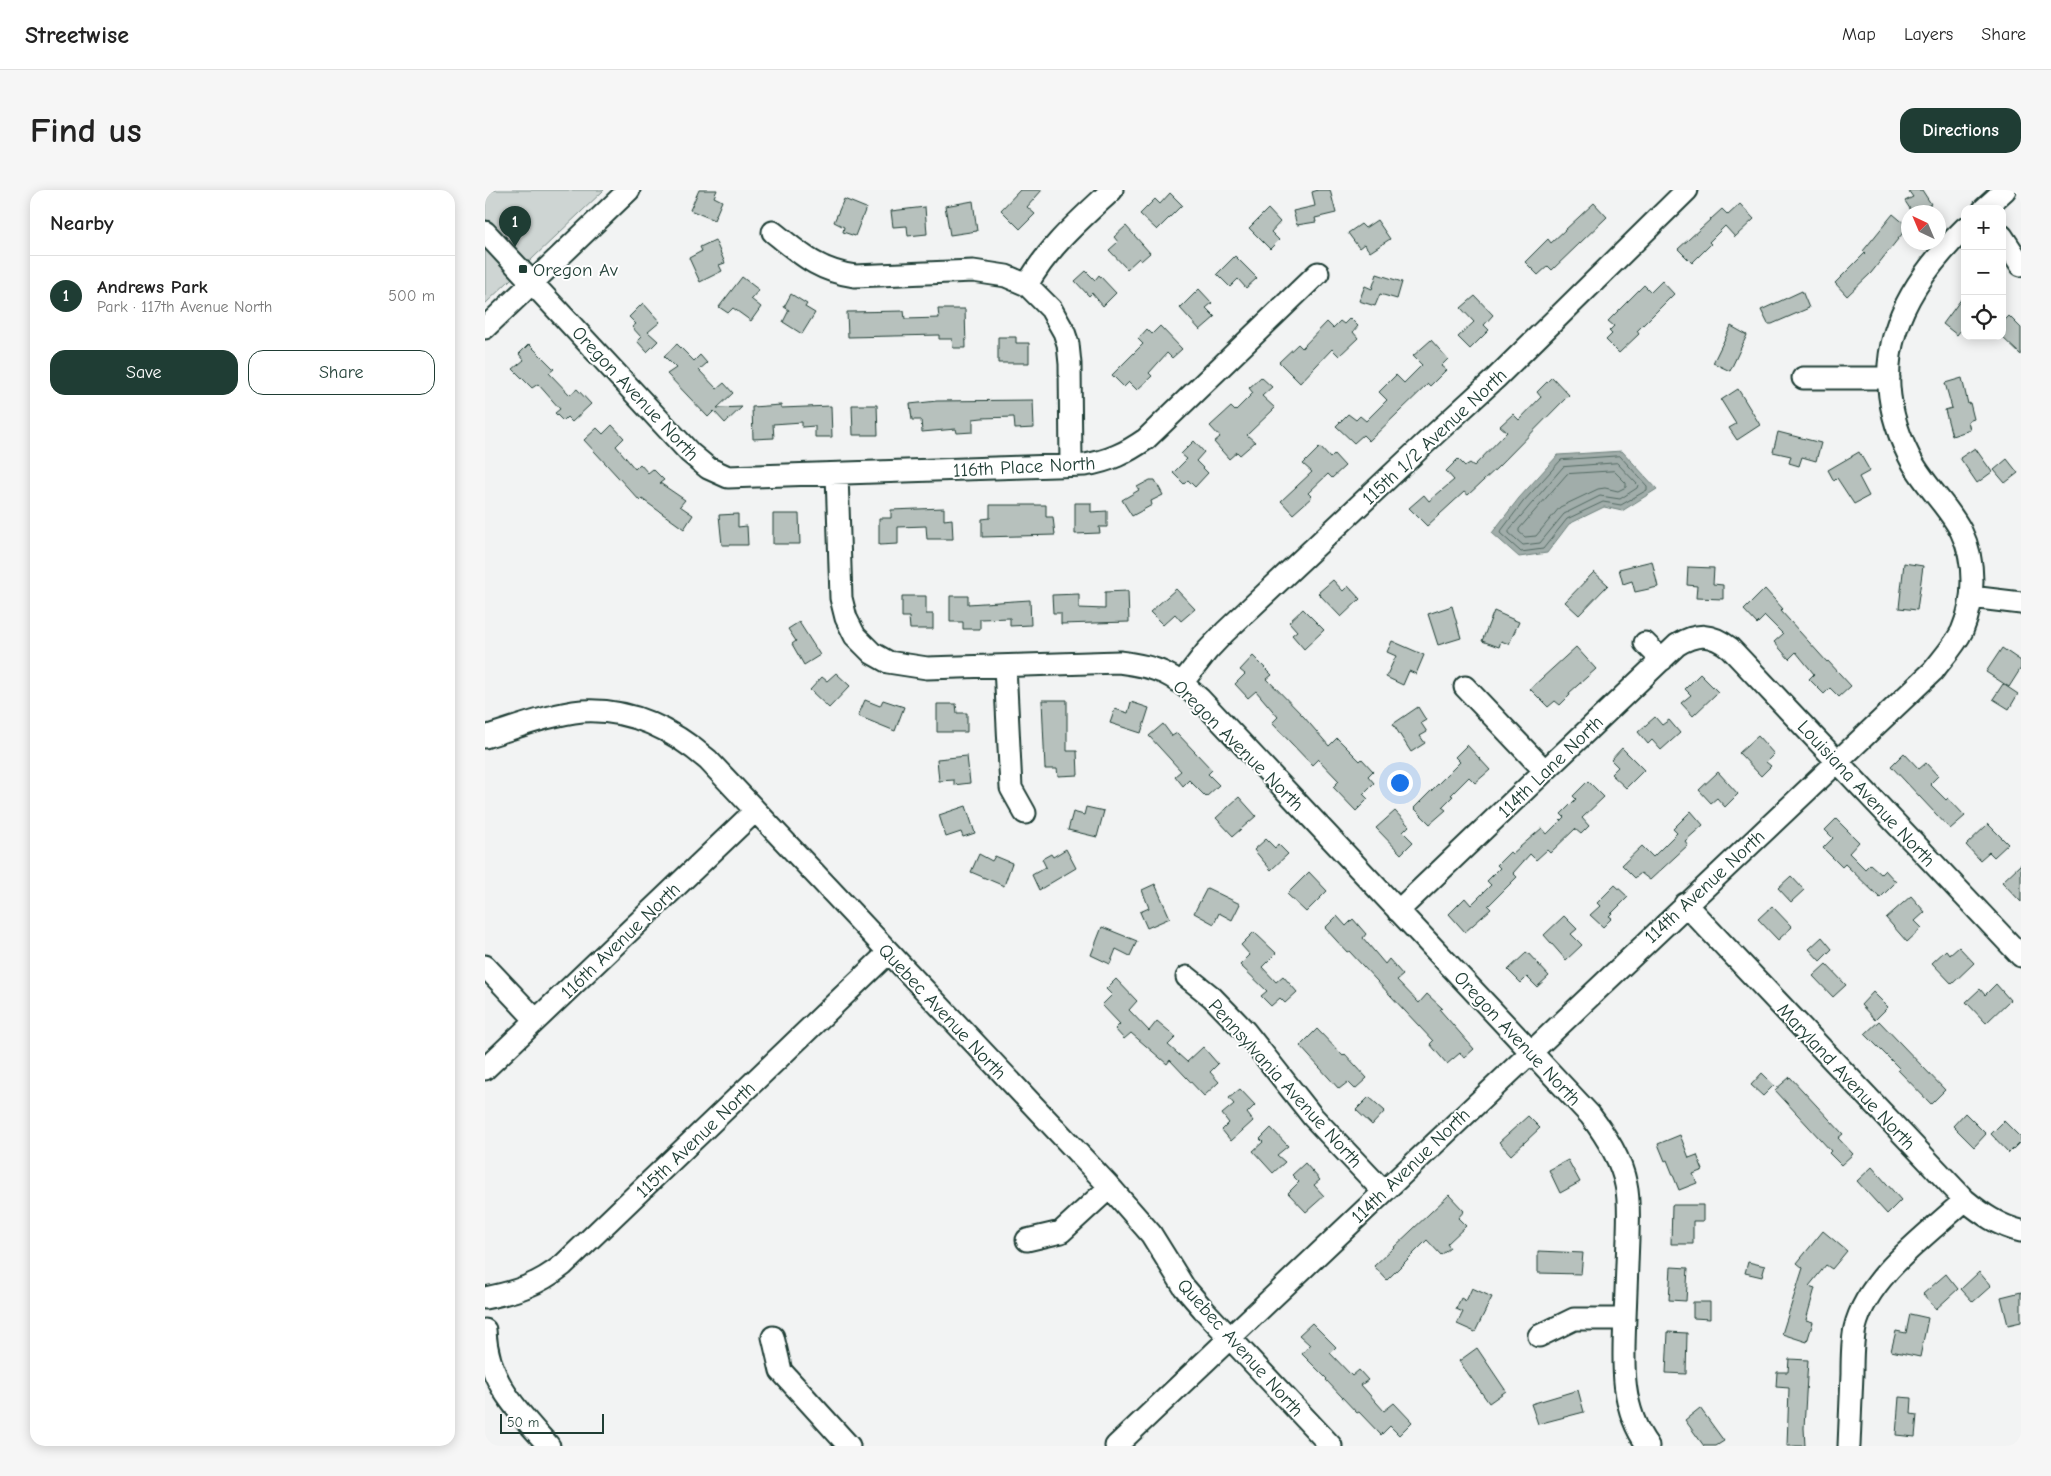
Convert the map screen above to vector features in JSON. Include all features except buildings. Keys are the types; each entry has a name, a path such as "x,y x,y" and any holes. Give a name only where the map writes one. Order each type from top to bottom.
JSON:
{"street":[{"path":"485,328 629,190"},
{"path":"1027,285 1055,245 1112,190"},
{"name":"115th 1/2 Avenue North","path":"1183,683 1207,651 1225,632 1429,439 1478,396 1687,190"},
{"path":"1985,204 2005,190"},
{"name":"Oregon Avenue North","path":"485,232 690,453 708,468 728,477 837,474 841,598 846,618 855,636 871,653 888,662 927,668 1119,662 1143,665 1183,683 1590,1115 1606,1136 1618,1160 1626,1185 1629,1212 1624,1389 1631,1413 1648,1446"},
{"path":"773,232 820,267 836,273 855,276 973,272 1006,276 1027,285 1051,309 1064,332 1068,344 1070,364 1071,465"},
{"name":"114th Avenue North","path":"1116,1446 1933,670 1949,651 1961,631 1968,614 1972,574 1968,552 1961,531 1909,457 1896,426 1890,398 1889,378 1890,356 1896,330 1908,299 1926,270 1961,232"},
{"path":"2006,242 2021,265"},
{"name":"116th Place North","path":"837,474 1085,465 1105,462 1128,452 1146,439 1318,273"},
{"path":"1803,378 1889,378"},
{"path":"1971,596 2021,604"},
{"name":"114th Lane North","path":"1399,911 1677,645 1696,636 1709,636"},
{"name":"Louisiana Avenue North","path":"1709,636 1720,640 1730,648 2021,956"},
{"path":"1645,643 1662,660"},
{"path":"1005,666 1011,788 1025,813"},
{"path":"1465,687 1545,771"},
{"name":"Quebec Avenue North","path":"485,737 581,711 610,712 637,717 663,727 687,741 708,760 1110,1187 1151,1234 1184,1287 1331,1446"},
{"name":"116th Avenue North","path":"485,1069 755,811"},
{"name":"Maryland Avenue North","path":"1685,904 1965,1200 1989,1219 2011,1229 2021,1231"},
{"name":"115th Avenue North","path":"485,1298 526,1288 547,1278 563,1265 888,953"},
{"path":"485,966 536,1020"},
{"name":"Pennsylvania Avenue North","path":"1187,977 1212,997 1245,1031 1313,1117 1383,1191"},
{"path":"1027,1240 1061,1232 1110,1187"},
{"path":"1849,1446 1852,1353 1855,1329 1862,1307 1872,1288 1886,1272 1965,1200"},
{"path":"1539,1336 1574,1319 1625,1319"},
{"path":"485,1330 485,1344 492,1371 505,1394 549,1446"},
{"path":"773,1337 781,1371 849,1446"}],"shaded area":[{"path":"485,190 604,190 485,304"}],"water":[{"path":"1622,451 1657,489 1622,511 1604,507 1569,524 1547,553 1519,557 1492,533 1519,498 1558,455"}],"place":[{"name":"Andrews Park","path":"515,247"},
{"name":"Oregon Av","path":"523,269"}]}
